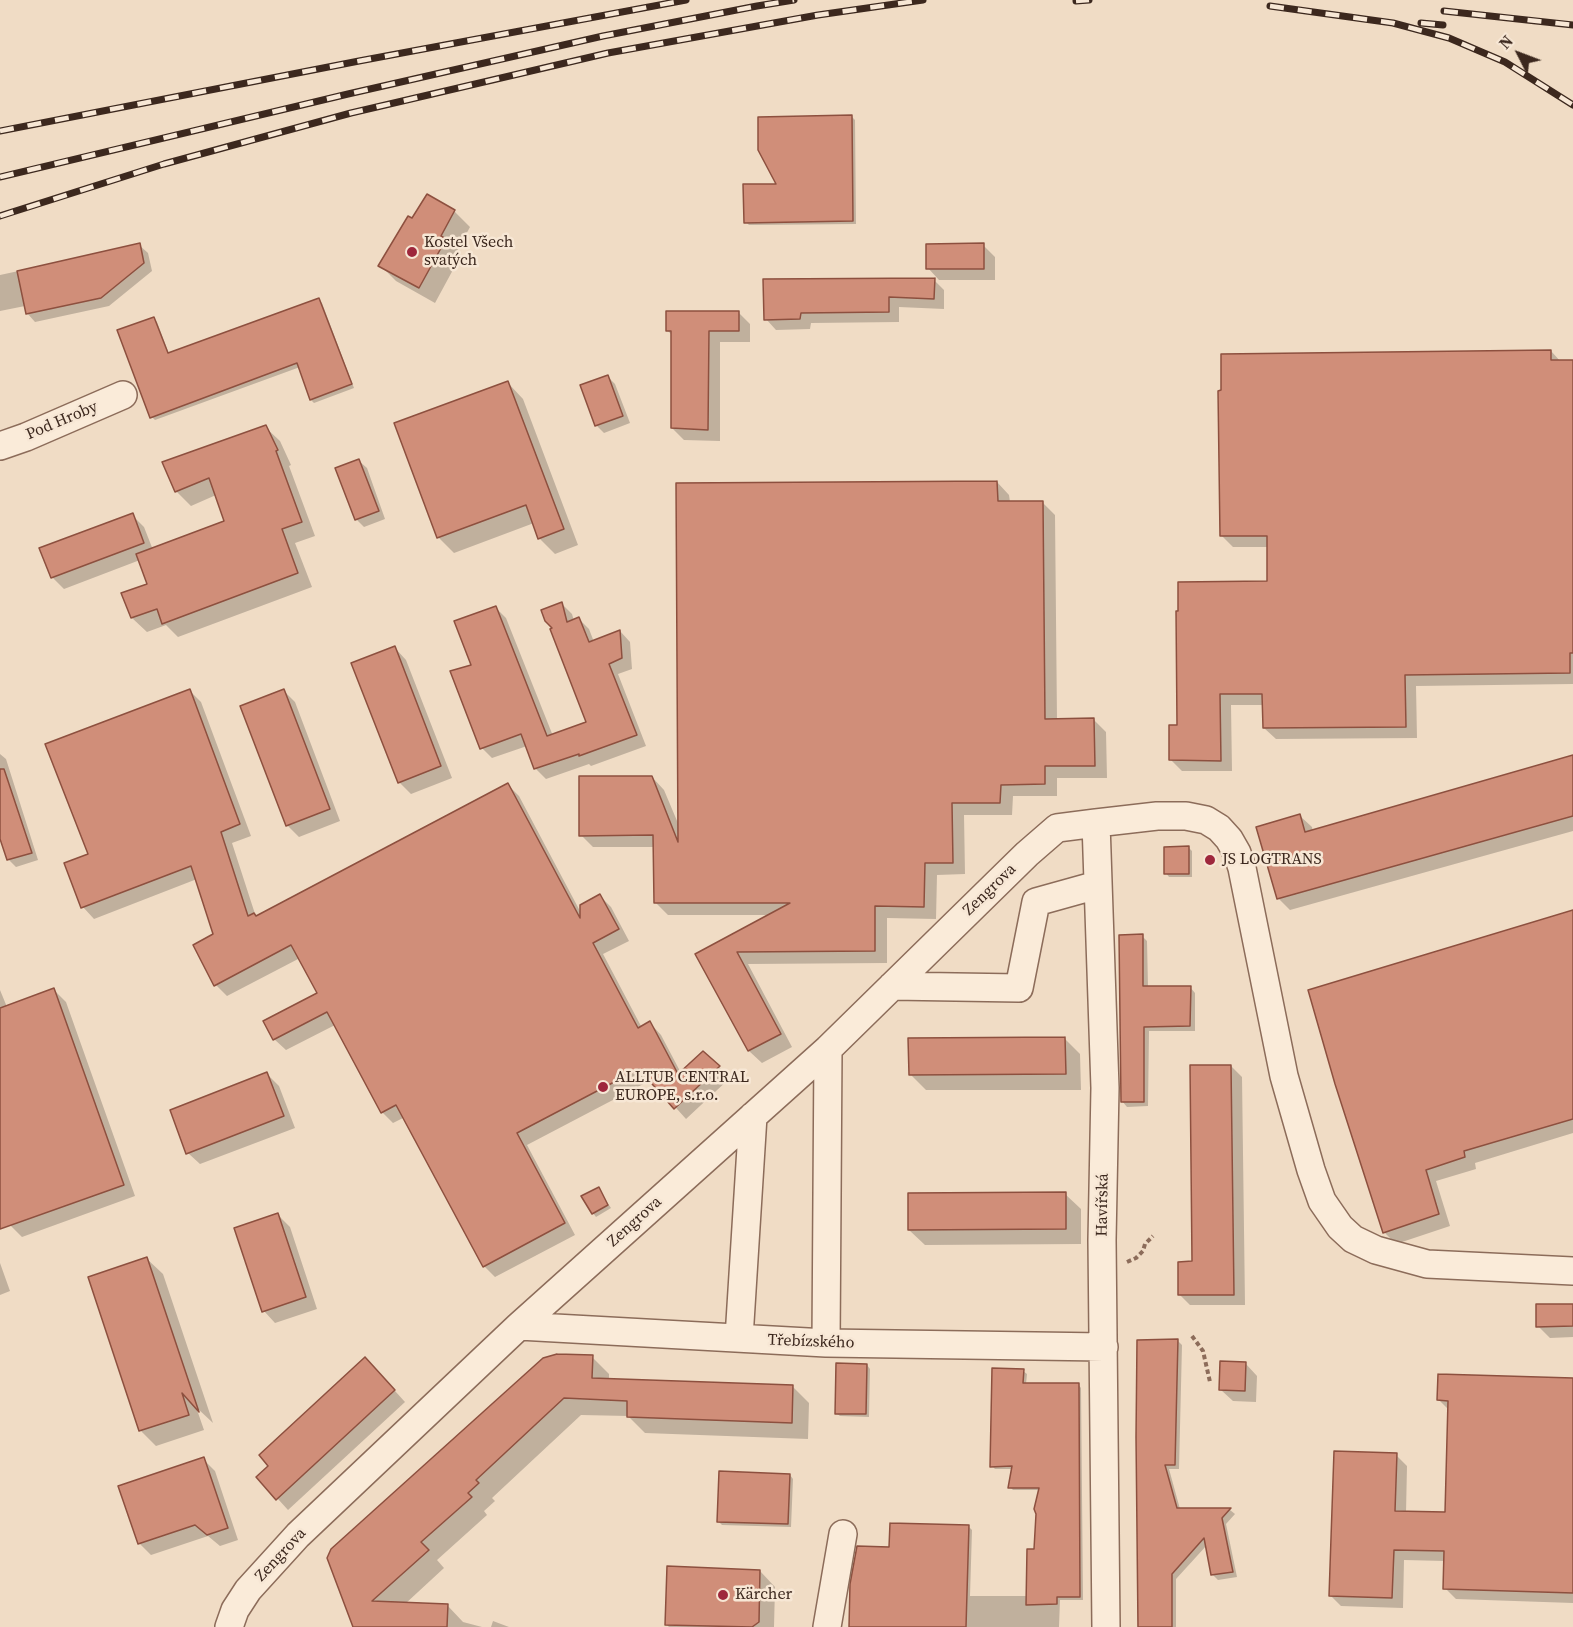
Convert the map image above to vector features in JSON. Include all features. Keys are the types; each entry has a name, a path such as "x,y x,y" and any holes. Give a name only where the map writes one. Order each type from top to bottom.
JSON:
{"street":[{"name":"Pod Hroby","path":"0,446 123,395"},
{"path":"1096,823 1157,816 1186,816 1206,820 1229,839 1242,868 1284,1076 1322,1201 1340,1227 1353,1239 1376,1250 1426,1264 1573,1271"},
{"name":"Zengrova","path":"229,1627 239,1603 278,1556 519,1326 828,1049 1027,854 1057,828 1096,823"},
{"name":"Havířská","path":"1096,823 1105,1088 1102,1240 1106,1627"},
{"path":"892,986 1019,988 1036,902 1097,885"},
{"path":"826,1344 828,1049"},
{"path":"739,1338 753,1116"},
{"name":"Třebízského","path":"519,1326 826,1344 1104,1347"},
{"path":"827,1627 843,1534"}],"path":[{"path":"1136,1258 1153,1236"},
{"path":"1192,1336 1203,1351 1210,1382"}],"building":[{"path":"852,115 853,221 744,223 743,184 776,184 758,150 758,117"},
{"name":"Kostel Všech svatých","path":"427,194 455,210 441,236 446,239 419,288 378,266 408,216 412,218"},
{"path":"140,243 144,263 101,298 26,314 17,271"},
{"path":"984,243 984,269 926,269 926,244"},
{"path":"935,278 934,299 889,297 889,312 801,313 800,319 764,320 763,279"},
{"path":"319,298 352,384 310,400 297,363 150,418 117,330 154,317 168,353"},
{"path":"666,311 739,311 739,331 709,331 708,430 671,428 671,331 666,331"},
{"path":"1551,350 1551,360 1573,360 1573,653 1570,653 1570,673 1405,675 1406,727 1263,728 1262,694 1220,694 1221,761 1169,760 1169,725 1177,725 1178,582 1267,581 1267,536 1220,536 1218,391 1221,390 1221,354"},
{"path":"608,375 623,416 595,426 580,385"},
{"path":"508,381 564,529 538,539 526,505 437,538 394,423"},
{"path":"266,425 278,450 276,451 302,522 282,529 298,573 162,624 157,609 131,618 121,593 147,584 136,554 224,521 209,478 175,492 162,462"},
{"path":"359,459 379,511 355,520 335,468"},
{"path":"997,481 998,501 1043,501 1045,719 1094,718 1095,766 1045,766 1045,784 1001,785 1000,803 952,803 953,863 925,863 924,907 875,906 875,951 737,952 781,1034 748,1051 695,954 790,903 654,903 653,835 579,836 579,776 652,776 678,842 676,483"},
{"path":"133,513 144,543 51,578 39,548"},
{"path":"562,602 567,622 579,617 589,642 620,630 622,658 609,664 637,735 534,769 521,734 480,749 450,671 471,665 454,621 496,606 547,736 586,722 550,629 552,628 545,621 541,610"},
{"path":"395,646 441,766 398,783 351,663"},
{"path":"190,689 240,824 221,832 248,916 254,913 256,916 508,783 580,918 580,905 600,894 619,929 593,943 638,1028 650,1021 678,1074 703,1051 720,1066 674,1109 639,1069 517,1133 565,1223 483,1267 396,1105 381,1113 327,1012 273,1040 263,1021 317,993 291,945 214,986 193,945 213,934 191,866 81,908 64,863 88,854 45,744"},
{"path":"284,689 330,809 286,826 240,706"},
{"path":"1573,755 1573,816 1277,899 1256,827 1300,814 1305,832"},
{"path":"0,769 4,769 32,853 7,860 0,839"},
{"path":"1189,846 1189,874 1164,874 1164,847"},
{"path":"1573,910 1573,1119 1464,1151 1465,1157 1426,1170 1439,1214 1383,1233 1335,1084 1308,990"},
{"path":"1143,934 1143,986 1191,986 1190,1026 1144,1027 1144,1102 1121,1102 1119,935"},
{"path":"54,988 124,1185 0,1229 0,1008"},
{"path":"1065,1037 1066,1074 909,1075 908,1038"},
{"path":"1190,1065 1231,1065 1234,1295 1178,1295 1178,1262 1192,1261"},
{"path":"267,1072 284,1116 186,1154 170,1110"},
{"path":"599,1187 608,1205 592,1214 581,1196"},
{"path":"1066,1192 1066,1229 908,1230 908,1193"},
{"path":"278,1213 306,1297 262,1312 234,1228"},
{"path":"147,1257 199,1412 182,1393 189,1415 139,1431 88,1277"},
{"path":"1536,1304 1573,1304 1573,1326 1536,1327"},
{"path":"1178,1339 1175,1465 1165,1465 1177,1508 1231,1508 1222,1518 1233,1572 1211,1575 1204,1538 1172,1574 1172,1627 1138,1627 1137,1340"},
{"path":"557,1354 593,1355 592,1378 793,1385 792,1423 627,1417 627,1401 564,1398 476,1480 479,1483 468,1493 472,1497 421,1542 429,1550 372,1601 448,1604 447,1627 353,1627 327,1558 331,1549 543,1358"},
{"path":"365,1357 395,1390 276,1500 256,1477 268,1466 259,1455"},
{"path":"1220,1361 1246,1362 1245,1391 1219,1390"},
{"path":"836,1363 867,1364 866,1414 835,1414"},
{"path":"992,1368 1024,1369 1023,1383 1079,1383 1080,1597 1057,1597 1057,1604 1026,1605 1027,1549 1034,1549 1036,1514 1034,1509 1039,1488 1008,1488 1012,1466 990,1467"},
{"path":"1438,1374 1573,1378 1573,1593 1443,1589 1444,1551 1394,1550 1392,1598 1329,1596 1334,1451 1397,1453 1395,1511 1445,1512 1448,1401 1437,1400"},
{"path":"204,1457 228,1528 207,1535 195,1525 138,1544 118,1486"},
{"path":"719,1471 790,1474 788,1524 717,1522"},
{"path":"890,1523 969,1525 966,1627 849,1627 850,1584 857,1546 889,1547"},
{"path":"667,1566 760,1570 759,1622 752,1627 665,1625"}],"railway":[{"path":"0,131 686,0"},
{"path":"0,177 603,36 794,0"},
{"path":"0,216 164,164 351,113 608,53 818,15 923,0"},
{"path":"1076,1 1089,0"},
{"path":"1270,6 1393,23 1449,38 1505,62 1573,105"},
{"path":"1444,11 1573,25"},
{"path":"1421,23 1443,25"}],"place":[{"name":"Kostel Všech svatých","path":"412,252"},
{"name":"JS LOGTRANS","path":"1210,860"},
{"name":"ALLTUB CENTRAL EUROPE, s.r.o.","path":"603,1087"},
{"name":"Kärcher","path":"723,1595"}]}
